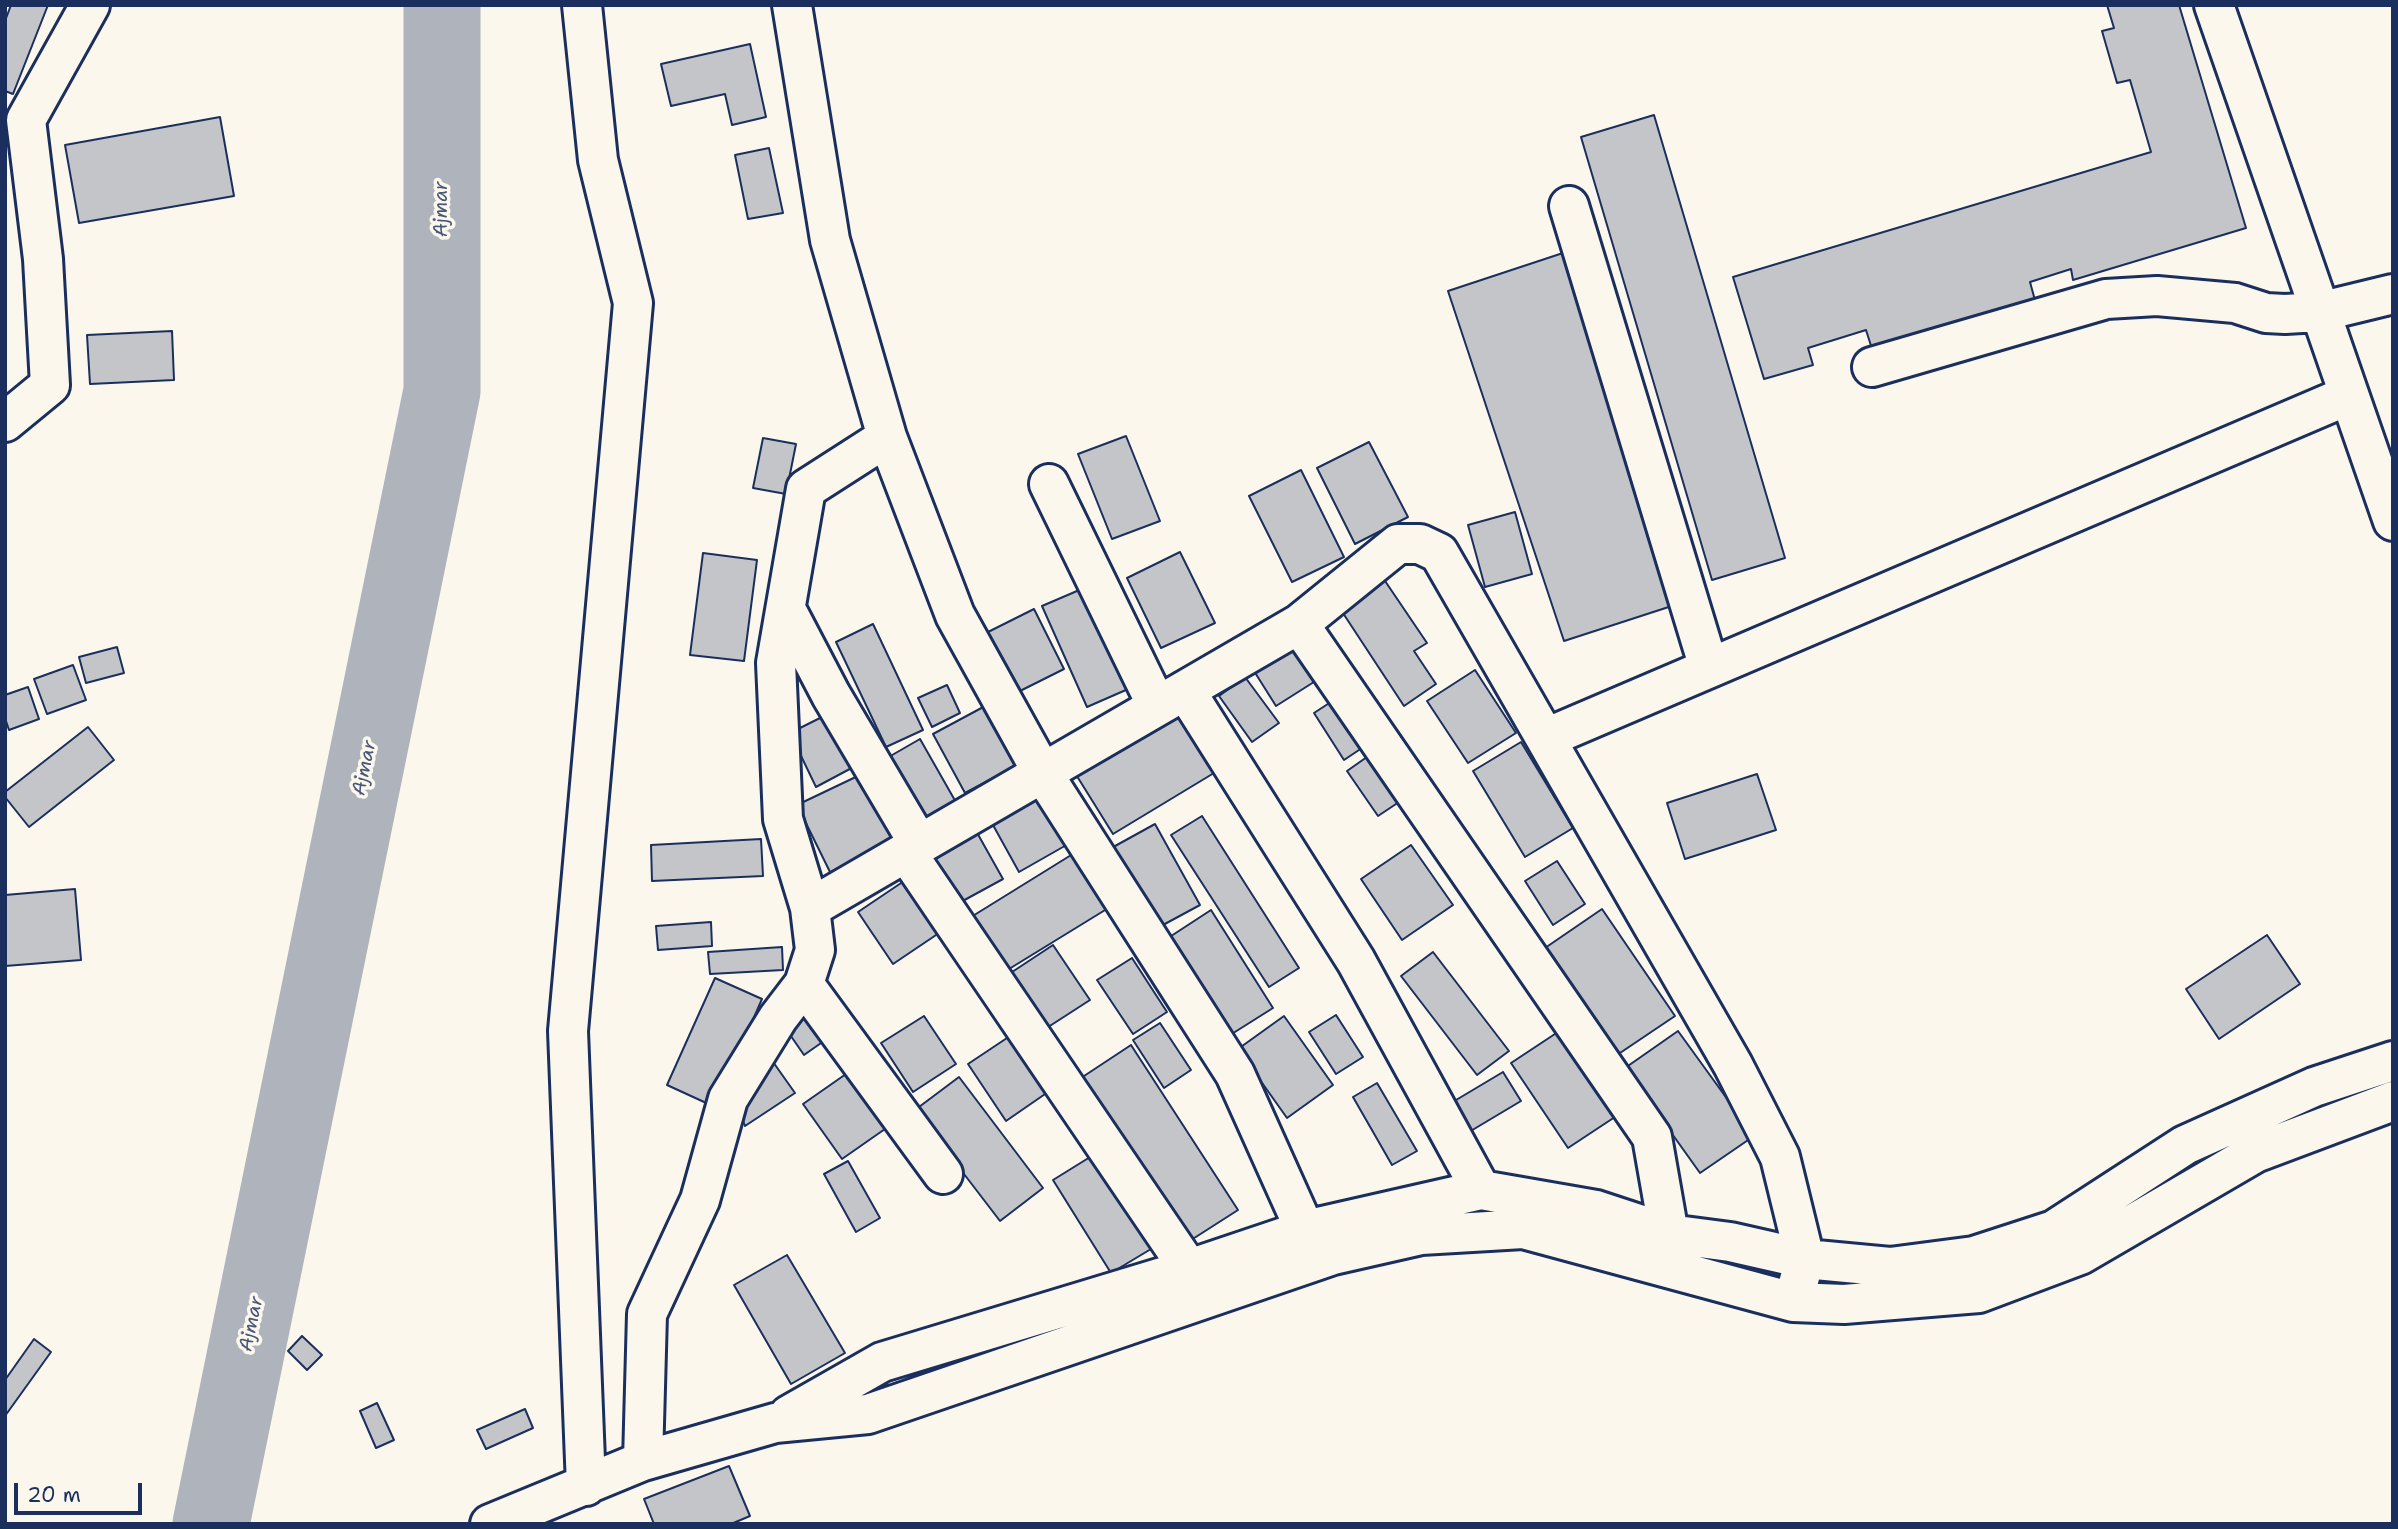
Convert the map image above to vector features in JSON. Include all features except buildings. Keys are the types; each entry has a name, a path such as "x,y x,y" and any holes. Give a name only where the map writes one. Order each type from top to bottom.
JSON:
{"street":[{"path":"5,422 50,384 43,259 26,120 90,5"},
{"path":"582,5 598,160 634,303 568,1031 586,1486"},
{"path":"792,5 830,240 887,437 955,615 1042,772 1235,1074 1305,1230"},
{"path":"2214,5 2393,522"},
{"path":"1569,206 1709,668"},
{"path":"1872,367 2106,299 2157,296 2235,303 2266,313 2319,312 2393,294"},
{"path":"1546,738 2348,395"},
{"path":"643,1461 647,1314 700,1200 728,1100 778,1018 804,984 815,950 810,908 783,819 776,663 806,489 887,437"},
{"path":"1049,484 1171,698 1356,961 1481,1190"},
{"path":"810,908 1299,624 1398,544 1420,544 1439,553 1733,1065 1780,1157 1805,1259 1793,1302"},
{"path":"787,611 912,848 1189,1269"},
{"path":"1299,624 1652,1137 1669,1234"},
{"path":"804,984 943,1174"},
{"path":"775,1423 882,1362 1189,1269 1305,1230 1481,1190 1596,1210 1669,1234 1730,1242 1805,1259 1890,1267 1974,1256 2054,1230 2185,1145 2314,1087 2391,1065"},
{"path":"504,1517 643,1461 775,1423 868,1414 1333,1255 1422,1235 1522,1229 1793,1302 1844,1304 1979,1293 2080,1255 2255,1153 2393,1101"}],"waterway":[{"name":"Ajmar","path":"211,1524 442,391 442,5"}]}
